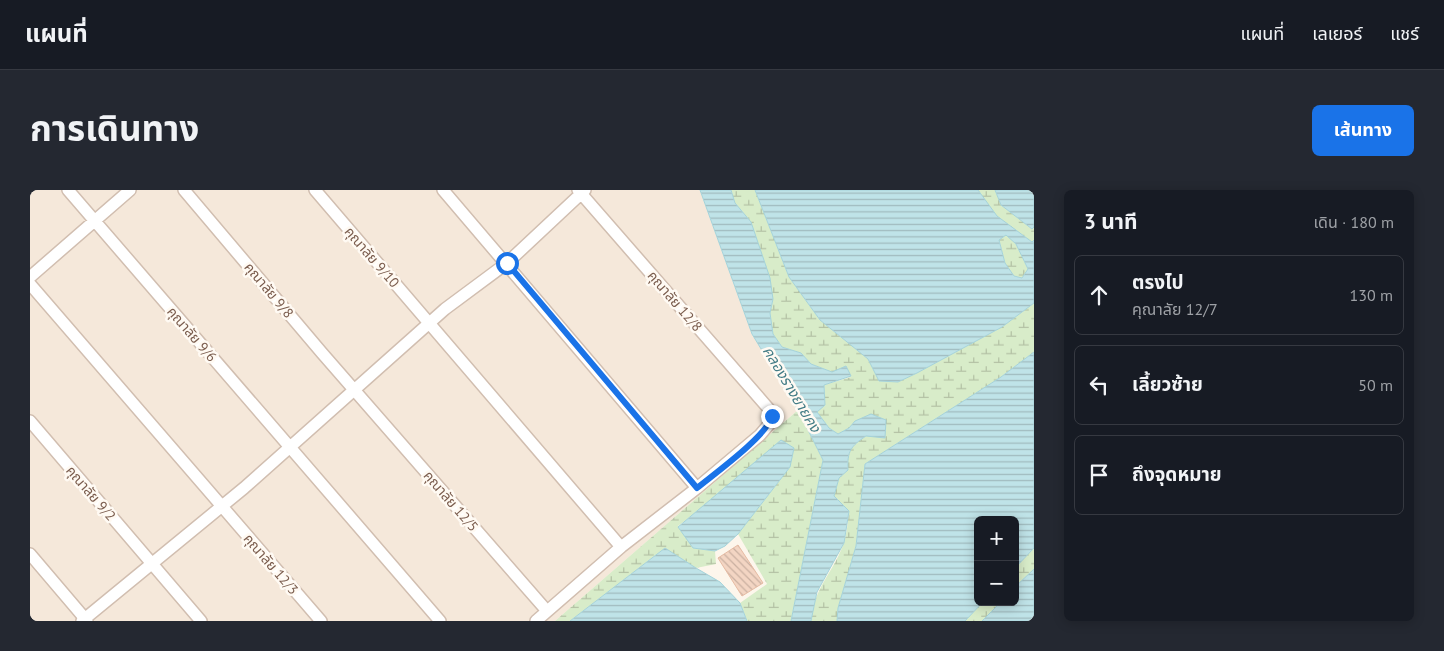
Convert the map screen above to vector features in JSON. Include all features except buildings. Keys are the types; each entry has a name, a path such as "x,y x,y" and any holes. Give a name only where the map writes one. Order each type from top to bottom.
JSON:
{"street":[{"name":"คุณาลัย 9/6","path":"68,190 440,621"},
{"path":"30,277 130,190"},
{"name":"คุณาลัย 9/8","path":"184,190 354,390"},
{"name":"คุณาลัย 9/10","path":"315,190 621,546"},
{"path":"443,190 697,488 621,546 536,621"},
{"path":"30,554 85,620 290,448 430,323 507,263 581,191"},
{"name":"คุณาลัย 12/8","path":"581,191 768,408 772,416 771,422 766,428 697,488"},
{"name":"คุณาลัย 12/3","path":"30,284 321,621"},
{"name":"คุณาลัย 12/5","path":"354,390 546,611"},
{"name":"คุณาลัย 9/2","path":"30,422 201,621"}],"shaded area":[{"path":"30,190 700,190 752,334 798,410 555,621 30,621"}],"green space":[{"path":"731,190 755,190 789,277 820,320 868,359 879,381 898,382 917,373 1002,327 1034,303 1034,352 1001,377 865,464 856,546 838,608 837,621 811,621 820,589 840,552 847,531 849,511 833,496 839,478 848,470 848,458 853,446 866,436 855,421 849,428 838,434 829,428 817,412 825,404 824,385 851,377 811,364 801,353 782,347 773,334 770,313 773,299 751,222 735,203"},
{"path":"978,190 995,190 1001,205 1032,229 1034,227 1034,240 1032,242 996,216"},
{"path":"1006,234 1016,244 1028,269 1022,278 1014,276 1005,263 999,240"},
{"path":"798,410 823,460 791,621 747,621 740,603 767,584 738,534 790,467 698,511 678,526 693,548 715,551 716,564 696,568 665,548 570,621 555,621"},
{"path":"1034,548 1034,569 1019,583 1019,564"},
{"path":"979,606 997,606 982,621 965,621"}],"water":[{"name":"คลองรางยายคง","path":"700,190 731,190 735,203 751,222 770,278 773,299 770,313 773,334 782,347 801,353 811,364 832,372 846,366 851,376 824,385 825,405 817,412 829,428 838,434 849,428 855,421 871,414 886,420 885,438 866,436 853,446 848,458 848,470 839,478 834,496 849,511 844,543 817,592 811,621 791,621 823,460 798,410 752,334"},
{"path":"755,190 978,190 997,216 1032,242 1034,240 1034,303 1002,327 898,382 879,381 868,359 820,320 789,277","holes":["1006,235 1016,244 1028,269 1022,278 1014,276 1005,263 999,240"]},
{"path":"995,190 1034,190 1034,227 1032,229 1001,205"},
{"path":"1034,352 1034,548 1019,564 1019,516 974,516 974,606 979,606 965,621 837,621 838,608 856,546 865,464 1001,377"},
{"path":"781,440 794,448 790,467 738,534 725,546 715,551 693,548 678,527"},
{"path":"665,548 720,582 740,603 747,621 570,621"},
{"path":"1034,569 1034,621 982,621 997,606 1019,606 1019,583"}],"route":[{"path":"507,263 697,488 760,435 771,422 772,416"}]}
